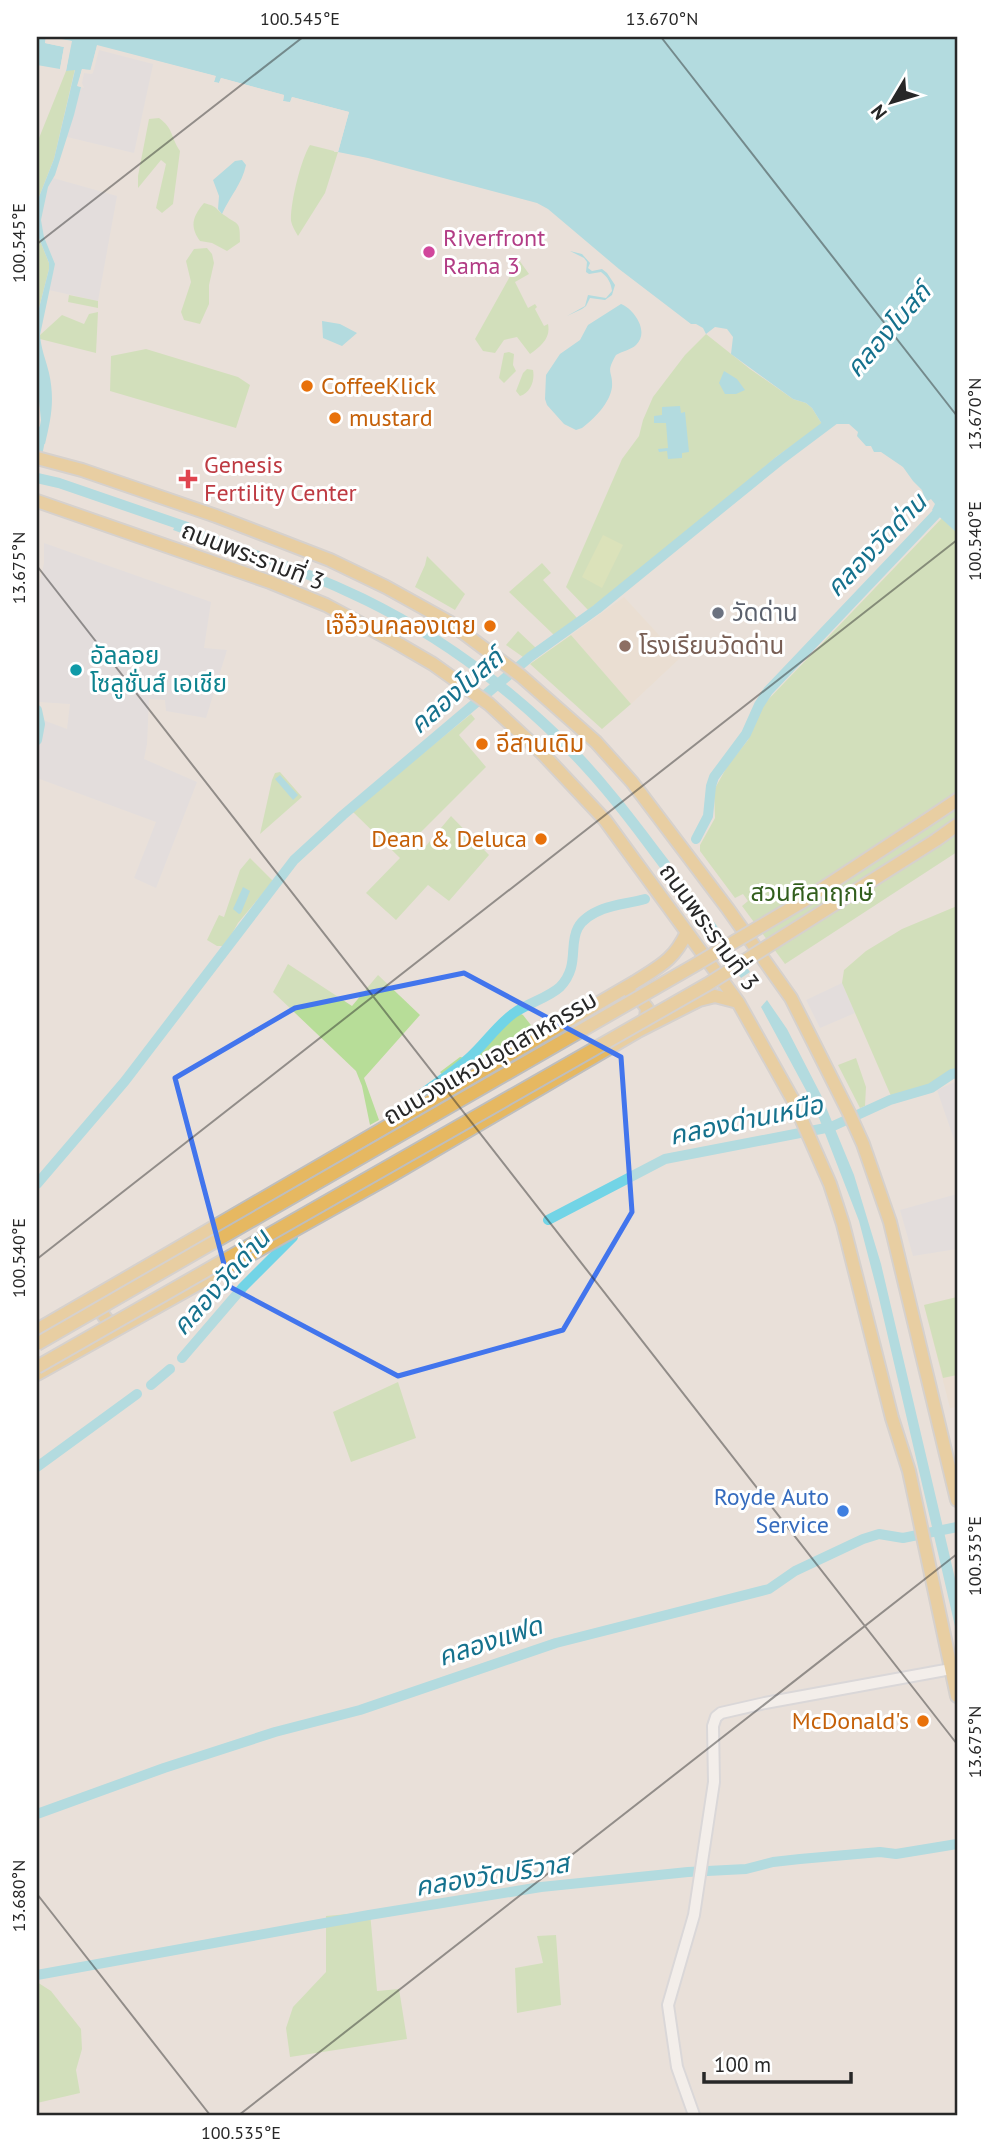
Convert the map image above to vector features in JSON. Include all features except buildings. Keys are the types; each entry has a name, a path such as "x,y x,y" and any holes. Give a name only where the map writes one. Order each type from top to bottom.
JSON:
{"main road":[{"name":"ถนนพระรามที่ 3","path":"37,458 216,516 356,571 449,622 521,676 596,742 632,782 791,998 849,1113 890,1222 957,1500"},
{"name":"ถนนพระรามที่ 3","path":"39,501 251,575 326,605 421,657 489,704 550,760 605,820 738,1002 804,1125 830,1184 844,1224 885,1393 909,1471 957,1696"},
{"name":"ถนนวงแหวนอุตสาหกรรม","path":"37,1344 805,900 957,800"},
{"name":"ถนนวงแหวนอุตสาหกรรม","path":"37,1367 708,984 957,825"},
{"name":"ถนนวงแหวนอุตสาหกรรม","path":"37,1331 667,962 679,950 687,932"},
{"path":"613,995 628,993 638,997 647,1008 646,1019 638,1031"},
{"path":"37,1374 389,1177 638,1031 699,1000 715,996 738,1002"},
{"path":"107,1290 99,1299 103,1315 113,1326 128,1323"}],"street":[{"path":"694,2115 677,2067 668,2005 694,1915 700,1880 715,1782 713,1727 716,1717 721,1713 951,1669"}],"highlighted area":[{"path":"464,973 621,1057 632,1212 563,1330 398,1376 230,1287 175,1078 295,1008"}],"shaded area":[{"path":"97,45 154,60 134,153 67,137 81,87 77,86"},
{"path":"53,178 117,196 98,301 49,290 55,264 44,237 41,220 48,187"},
{"path":"44,543 211,602 204,648 227,650 206,718 166,711 165,700 149,699 144,759 197,782 156,888 134,878 156,822 37,778 37,745 43,729 43,720 67,729 70,704 39,702 37,693 37,594 44,563"},
{"name":"โรงเรียนวัดด่าน","path":"624,597 680,658 631,704 571,635"},
{"path":"842,983 855,1013 820,1028 806,1000"},
{"path":"957,1081 957,1148 937,1090"},
{"path":"957,1194 957,1249 913,1256 900,1210"},
{"path":"957,1297 957,1407 950,1408 924,1305"}],"green space":[{"path":"75,69 54,159 39,197 37,219 37,143 66,71"},
{"path":"159,118 170,129 180,151 173,204 162,213 156,208 166,164 161,160 138,188 149,119"},
{"path":"310,145 338,152 325,193 298,236 291,221 292,204"},
{"path":"204,203 214,207 239,227 240,242 227,251 212,243 200,241 194,231 197,212"},
{"path":"37,233 49,269 37,316"},
{"path":"207,248 214,263 209,285 209,304 200,324 184,320 181,312 191,282 186,261 194,249"},
{"path":"519,260 529,274 515,282 528,308 535,304 544,326 548,324 547,338 530,354 517,337 504,340 495,353 483,351 475,339"},
{"path":"69,295 98,301 98,308 68,302"},
{"path":"98,312 96,353 40,339 40,335 62,315 84,324 89,314"},
{"path":"706,334 793,399 806,403 822,424 776,457 657,558 588,610 566,587 622,459 639,436 653,397 685,355"},
{"path":"146,349 238,377 250,385 236,428 110,391 111,356"},
{"path":"504,353 514,354 513,365 516,371 504,383 499,378"},
{"path":"527,369 533,370 533,382 527,392 520,396 516,391"},
{"name":"สวนศิลาฤกษ์","path":"942,518 957,533 957,852 785,964 742,906 748,901 743,894 735,898 700,851 700,845 715,818 714,790 728,765 748,740 761,707"},
{"path":"603,535 623,545 602,588 582,577"},
{"path":"427,556 465,594 455,610 415,587"},
{"path":"542,563 551,573 543,580 577,618 554,635 509,592"},
{"path":"518,631 536,648 523,657 506,645"},
{"path":"571,635 631,704 602,729 530,664"},
{"path":"471,714 475,719 459,735 486,767 415,838 425,847 451,816 489,855 449,901 428,885 396,920 366,893 400,858 352,811"},
{"path":"280,772 302,797 260,834 272,780 275,773"},
{"path":"250,858 273,881 238,923 225,946 217,946 207,940 219,915 224,917 240,870"},
{"path":"957,906 957,1068 930,1084 891,1096 842,983 844,970 866,951 902,929"},
{"path":"288,964 352,1006 378,975 420,1015 364,1078 379,1120 370,1125 356,1071 273,992"},
{"path":"519,1013 534,1029 448,1081 440,1072 460,1057 466,1058 484,1039"},
{"path":"856,1058 866,1087 865,1106 860,1108 838,1065"},
{"path":"957,1297 957,1375 943,1378 924,1305"},
{"path":"398,1382 416,1438 351,1462 333,1412"},
{"path":"370,1912 377,1991 399,1989 407,2039 290,2057 286,2028 293,2007 326,1972 326,1916"},
{"path":"556,1935 561,2005 517,2013 515,1968 543,1963 537,1936"},
{"path":"37,1982 51,1991 81,2029 82,2049 76,2070 80,2093 37,2103"}],"water":[{"path":"37,37 46,37 45,43 64,47 60,69 37,65"},
{"path":"50,37 957,37 957,533 932,510 935,504 931,499 926,502 922,490 903,467 881,452 874,452 871,446 866,446 857,436 858,432 849,424 822,424 806,403 793,399 731,354 733,337 727,329 715,327 706,334 703,328 691,324 619,269 548,209 537,203 338,152 349,112 292,97 290,103 283,101 284,95 221,78 219,83 214,82 215,76 97,46 90,71 82,69 74,115 55,175 48,187 41,220 44,237 55,264 40,335 51,383 52,409 45,444 37,442 41,420 37,382 37,316 49,269 37,233 39,197 54,159 75,70 66,71 71,41"},
{"path":"242,160 246,165 244,172 222,214 218,209 219,196 213,180 235,161"},
{"path":"570,251 582,254 590,263 588,268 592,271 602,269 615,285 612,295 605,300 590,298 586,306 567,316 585,306 588,295 606,298 612,291 609,280 601,272 586,272 587,262 584,258"},
{"path":"621,304 631,311 639,322 640,340 634,347 616,355 610,369 612,387 608,399 591,420 576,430 564,424 547,405 546,375 560,354 580,340 588,325"},
{"path":"322,321 340,324 357,333 342,346 323,338"},
{"path":"724,371 737,379 745,390 736,394 725,394 719,383"},
{"path":"680,406 681,413 685,412 689,452 682,453 682,458 668,459 667,451 659,452 658,449 668,448 666,423 654,423 654,416 662,415 662,407"},
{"path":"178,520 319,573 365,594 454,646 536,709 585,757 623,801 681,877 672,884 612,805 568,755 519,709 466,666 409,629 330,589 173,530"},
{"path":"280,775 298,795 293,800 275,779"},
{"path":"243,887 250,891 239,914 233,909"},
{"path":"714,922 750,972 741,978 704,929"},
{"path":"767,1000 787,1029 821,1095 854,1175 881,1264 957,1587 957,1635 859,1221 814,1105 761,1007"}],"pier":[{"path":"46,37 72,41 66,71 60,69 64,47 45,43"},
{"path":"97,45 216,76 214,82 219,83 221,78 284,95 283,101 290,102 292,97 349,112 338,152 334,152 345,115 294,101 291,106 282,104 280,97 223,82 222,86 218,87 211,84 211,79 99,50 93,73 84,73 84,88 77,86 82,69 91,70"},
{"path":"723,928 750,965 733,974 707,938"}],"waterway":[{"name":"คลองโบสถ์","path":"37,1184 125,1081 294,860 343,815 530,657 597,609 779,461 839,416"},
{"path":"37,455 42,431"},
{"path":"37,478 187,527"},
{"name":"คลองวัดด่าน","path":"696,839 708,816 714,777 746,734 768,691 957,492"},
{"path":"37,710 40,724 37,740"},
{"name":"คลองวัดด่าน","path":"422,1094 464,1063 514,1013 560,987 572,965 575,934 588,917 608,907 645,899"},
{"name":"คลองด่านเหนือ","path":"548,1220 665,1159 831,1127 890,1100 931,1088 957,1073"},
{"name":"คลองวัดด่าน","path":"182,1358 243,1287 293,1237"},
{"name":"คลองวัดด่าน","path":"151,1385 170,1369"},
{"name":"คลองวัดด่าน","path":"37,1467 137,1394"},
{"name":"คลองแฟด","path":"37,1814 164,1768 275,1732 360,1710 556,1643 769,1589 795,1571 879,1534 903,1538 957,1527"},
{"name":"คลองวัดปริวาส","path":"37,1975 541,1887 746,1869 800,1859 880,1852 896,1854 957,1844"}],"place":[{"name":"Riverfront Rama 3","path":"429,252"},
{"name":"CoffeeKlick","path":"307,386"},
{"name":"mustard","path":"335,418"},
{"name":"Genesis Fertility Center","path":"188,479"},
{"name":"วัดด่าน","path":"718,613"},
{"name":"เจ๊อ้วนคลองเตย","path":"490,626"},
{"name":"โรงเรียนวัดด่าน","path":"625,646"},
{"name":"อัลลอย โซลูชั่นส์ เอเชีย","path":"76,670"},
{"name":"อีสานเดิม","path":"482,744"},
{"name":"Dean & Deluca","path":"541,839"},
{"name":"Royde Auto Service","path":"843,1511"},
{"name":"McDonald's","path":"923,1721"}]}
